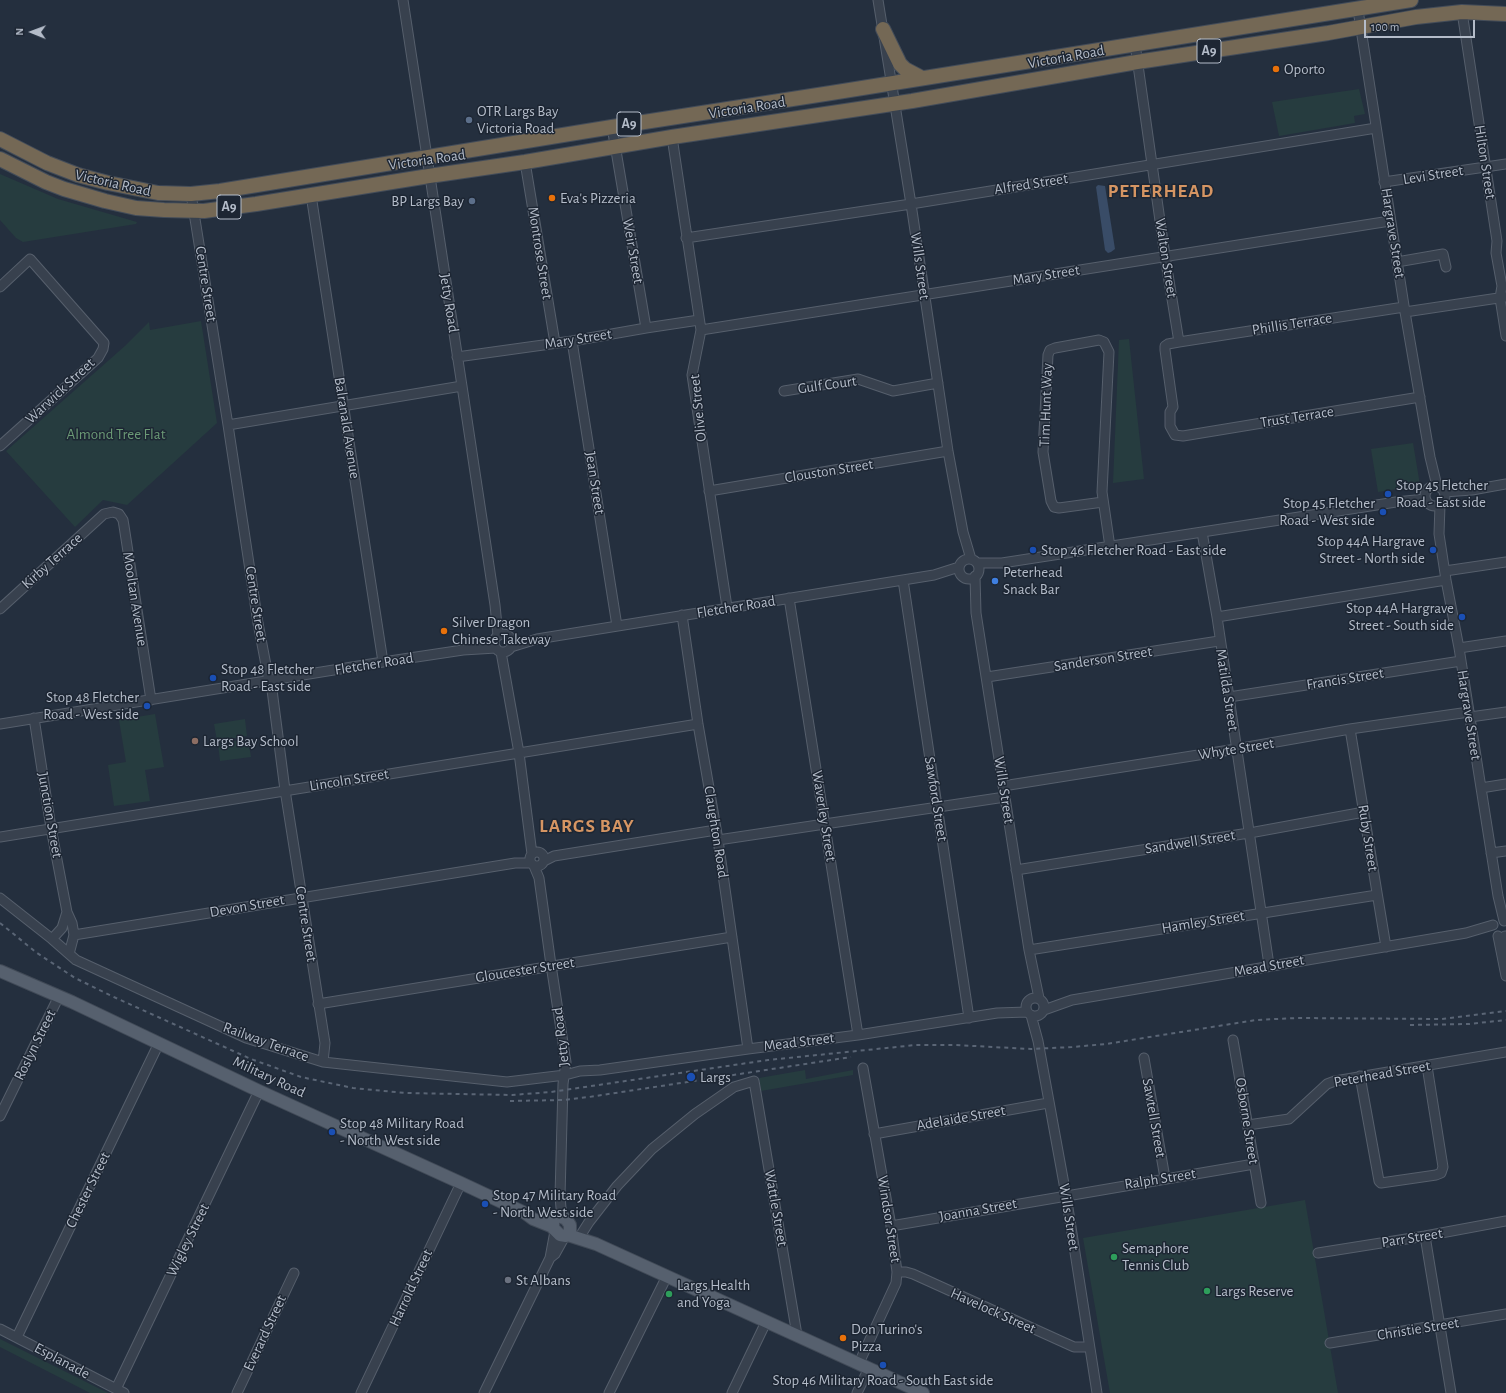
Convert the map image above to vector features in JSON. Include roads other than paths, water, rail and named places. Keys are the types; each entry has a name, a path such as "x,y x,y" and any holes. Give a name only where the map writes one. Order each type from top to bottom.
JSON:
{"highway":[{"path":"1412,0 1416,17"},
{"name":"A9","path":"1358,10 1412,0"},
{"name":"Victoria Road","path":"0,139 47,163 78,175 108,183 158,193 191,194 251,187 427,156 1358,10"},
{"name":"Victoria Road","path":"0,159 46,182 64,189 136,208 194,211 226,208 615,148 672,137 894,103 1416,17 1462,12 1506,14"},
{"path":"883,29 897,59 903,67 922,78"}],"main road":[{"name":"Military Road","path":"0,971 59,996 259,1091 525,1213 582,1233 596,1244"},
{"name":"Military Road","path":"560,1226 596,1244 923,1393"}],"street":[{"name":"Jetty Road","path":"402,0 495,605 503,643 506,682 519,753 531,836 537,859 566,1062 563,1084 560,1248 550,1258 484,1393"},
{"name":"Wills Street","path":"878,0 911,204 948,451 987,677 1029,950 1038,1041 1048,1103 1066,1195 1097,1393"},
{"name":"Hargrave Street","path":"1358,10 1390,221 1430,457 1439,534 1470,715 1498,896 1500,929 1506,974"},
{"name":"Hilton Street","path":"1462,12 1497,241 1496,253 1502,286 1506,336"},
{"name":"Walton Street","path":"1135,44 1136,62 1153,164 1165,256 1179,342"},
{"name":"Weir Street","path":"612,127 646,328"},
{"name":"Alfred Street","path":"686,238 911,204 1376,128"},
{"name":"Olive Street","path":"672,137 701,330 692,375 727,608"},
{"name":"Montrose Street","path":"526,162 555,343"},
{"name":"Levi Street","path":"1384,182 1506,164"},
{"name":"Centre Street","path":"191,194 258,623 268,681 272,688 285,790 325,1043 323,1062"},
{"name":"Balranald Avenue","path":"311,195 383,662"},
{"name":"Mary Street","path":"701,330 1390,221"},
{"path":"1397,262 1444,254 1446,267"},
{"name":"Warwick Street","path":"0,287 30,259 104,343 103,349 98,358 0,446"},
{"name":"Phillis Terrace","path":"1179,342 1405,309 1503,297"},
{"name":"Mary Street","path":"457,357 572,341 699,320"},
{"name":"Tim Hunt Way","path":"1103,502 1059,508 1054,507 1051,501 1043,452 1048,355 1050,350 1099,340 1104,342 1109,352 1102,492 1110,547"},
{"name":"Jean Street","path":"572,341 618,626"},
{"name":"Trust Terrace","path":"1179,342 1168,344 1165,350 1173,407 1170,412 1170,426 1175,435 1183,436 1420,397"},
{"name":"Gulf Court","path":"784,391 858,379 893,391 938,383"},
{"path":"228,425 462,386"},
{"name":"Clouston Street","path":"709,491 948,451"},
{"name":"Fletcher Road","path":"0,724 383,662 618,626 1002,563 1506,484"},
{"name":"Mooltan Avenue","path":"104,514 113,512 119,514 124,526 151,700"},
{"name":"Kirby Terrace","path":"0,609 104,514"},
{"name":"Matilda Street","path":"1202,532 1217,617 1219,641 1229,697 1269,965"},
{"path":"1217,617 1446,575 1506,562"},
{"name":"Sawford Street","path":"903,580 969,1018"},
{"name":"Waverley Street","path":"789,598 858,1035"},
{"name":"Claughton Road","path":"682,615 698,724 718,840 748,1049"},
{"name":"Sanderson Street","path":"987,677 1219,641"},
{"path":"1459,648 1506,641"},
{"name":"Francis Street","path":"1229,697 1461,661"},
{"name":"Whyte Street","path":"1003,786 1236,749 1350,729 1506,712"},
{"name":"Junction Street","path":"34,718 51,828 67,912 72,923 74,935"},
{"name":"Lincoln Street","path":"0,837 698,724"},
{"name":"Ruby Street","path":"1350,729 1386,947"},
{"path":"1481,788 1506,784"},
{"path":"718,840 1005,797"},
{"name":"Sandwell Street","path":"1016,870 1249,833 1364,812"},
{"name":"Devon Street","path":"74,935 716,830"},
{"path":"1491,853 1506,851"},
{"name":"Hamley Street","path":"1029,950 1377,895"},
{"name":"Railway Terrace","path":"0,898 76,960 246,1038 323,1062 507,1082 565,1075"},
{"path":"52,939 62,928 67,912"},
{"name":"Mead Street","path":"565,1075 581,1075 600,1070 858,1035 969,1018 1269,965 1466,933 1500,929"},
{"path":"69,954 74,935"},
{"name":"Gloucester Street","path":"318,1004 551,965 732,937"},
{"name":"Roslyn Street","path":"0,1116 59,996"},
{"name":"Osborne Street","path":"1233,1040 1261,1203"},
{"name":"Chester Street","path":"17,1337 159,1043"},
{"name":"Peterhead Street","path":"1248,1125 1289,1119 1327,1084 1335,1080 1506,1052"},
{"name":"Sawtell Street","path":"1144,1058 1165,1178"},
{"path":"1360,1076 1379,1181 1381,1183 1441,1173 1443,1167 1427,1066"},
{"name":"Windsor Street","path":"857,1393 864,1365 896,1283 898,1272 863,1068"},
{"name":"Wattle Street","path":"582,1233 617,1186 652,1149 695,1114 734,1087 754,1081 797,1335"},
{"name":"Wigley Street","path":"120,1391 259,1091"},
{"name":"Adelaide Street","path":"874,1134 1048,1103"},
{"name":"Ralph Street","path":"1066,1195 1254,1164"},
{"name":"Harrold Street","path":"361,1393 460,1183"},
{"name":"Joanna Street","path":"891,1226 1066,1195"},
{"name":"Parr Street","path":"1318,1253 1506,1221"},
{"path":"1425,1236 1451,1393"},
{"name":"Havelock Street","path":"898,1272 913,1274 1074,1347 1089,1347"},
{"name":"Everard Street","path":"237,1393 294,1273"},
{"path":"609,1393 667,1276"},
{"name":"Christie Street","path":"1330,1344 1506,1314"},
{"path":"732,1393 766,1322"},
{"name":"Esplanade","path":"0,1329 120,1391"}],"water":[{"path":"1098,185 1105,186 1115,249 1108,253 1105,250 1096,187"}],"railway":[{"path":"0,923 37,953 75,978 251,1059 301,1077 353,1088 405,1093 512,1095 551,1092 768,1060 916,1045 955,1045 1031,1049 1072,1047 1106,1044 1256,1020 1297,1018 1442,1019 1506,1011"},
{"path":"1410,1025 1469,1024 1506,1020"},
{"path":"510,1101 563,1100 589,1097 851,1057"}],"place":[{"name":"Oporto","path":"1276,69"},
{"name":"OTR Largs Bay Victoria Road","path":"469,120"},
{"name":"Eva's Pizzeria","path":"552,198"},
{"name":"BP Largs Bay","path":"472,201"},
{"name":"Stop 45 Fletcher Road - East side","path":"1388,494"},
{"name":"Stop 45 Fletcher Road - West side","path":"1383,512"},
{"name":"Stop 46 Fletcher Road - East side","path":"1033,550"},
{"name":"Stop 44A Hargrave Street - North side","path":"1433,550"},
{"name":"Peterhead Snack Bar","path":"995,581"},
{"name":"Stop 44A Hargrave Street - South side","path":"1462,617"},
{"name":"Silver Dragon Chinese Takeway","path":"444,631"},
{"name":"Stop 48 Fletcher Road - East side","path":"213,678"},
{"name":"Stop 48 Fletcher Road - West side","path":"147,706"},
{"name":"Largs Bay School","path":"195,741"},
{"name":"Largs","path":"691,1077"},
{"name":"Stop 48 Military Road - North West side","path":"332,1132"},
{"name":"Stop 47 Military Road - North West side","path":"485,1204"},
{"name":"Semaphore Tennis Club","path":"1114,1257"},
{"name":"St Albans","path":"508,1280"},
{"name":"Largs Reserve","path":"1207,1291"},
{"name":"Largs Health and Yoga","path":"669,1294"},
{"name":"Don Turino's Pizza","path":"843,1338"},
{"name":"Stop 46 Military Road - South East side","path":"883,1365"}],"district":[{"name":"PETERHEAD","path":"1161,191"},
{"name":"LARGS BAY","path":"587,826"}],"park label":[{"name":"Almond Tree Flat","path":"116,434"}]}
